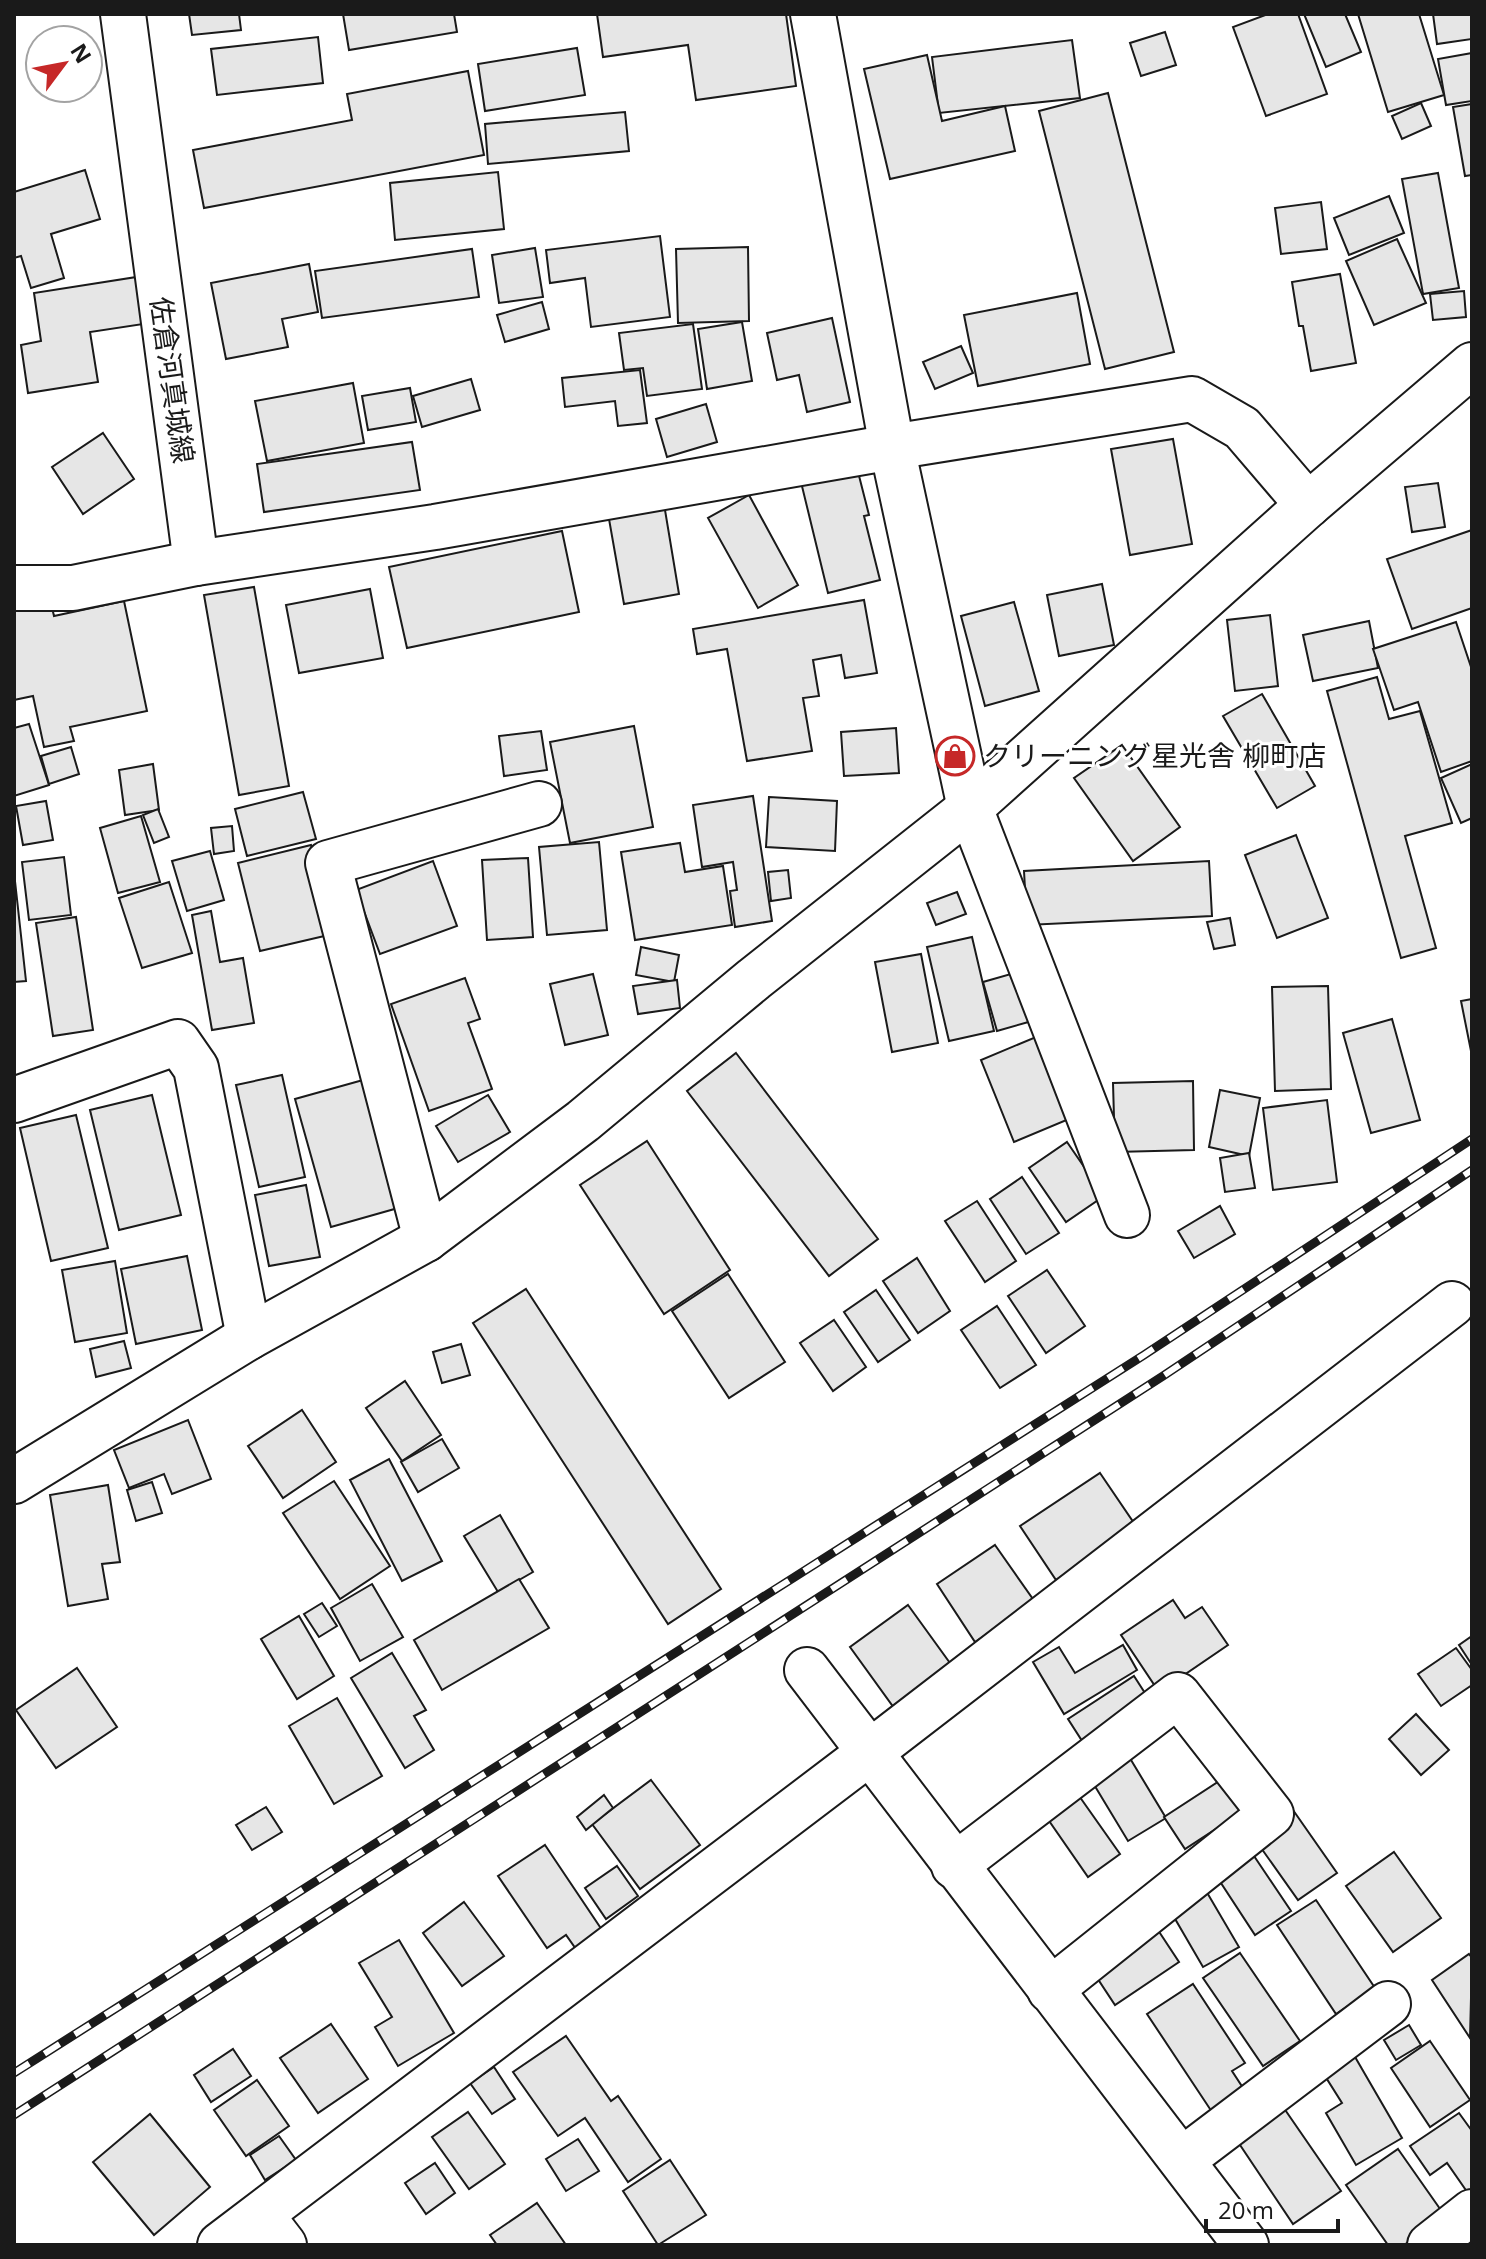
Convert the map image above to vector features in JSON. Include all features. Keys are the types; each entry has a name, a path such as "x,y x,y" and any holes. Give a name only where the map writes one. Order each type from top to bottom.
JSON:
{"street":[{"name":"佐倉河真城線","path":"123,14 196,563"},
{"path":"813,14 892,447 970,808 1127,1215"},
{"path":"14,1481 249,1337 426,1239 583,1121 754,979 970,808 1308,505 1472,365"},
{"path":"14,588 73,588 196,563 435,527 892,447 1192,399 1242,428 1308,505"},
{"path":"426,1239 328,863 539,804"},
{"path":"14,1100 178,1042 196,1068 249,1337"},
{"path":"220,2245 272,2230 715,1867 869,1753 1452,1304"},
{"path":"807,1670 1246,2245"},
{"path":"954,1866 1178,1695 1271,1814 1050,1990"},
{"path":"1182,2160 1388,2004"},
{"path":"1430,2245 1472,2212"}],"building":[{"path":"189,14 239,14 241,30 192,35"},
{"path":"343,14 454,14 457,32 349,50"},
{"path":"597,14 786,14 796,86 696,100 688,45 603,57"},
{"path":"1268,14 1298,14 1327,94 1266,116 1233,27"},
{"path":"1304,14 1345,14 1361,52 1326,67"},
{"path":"1358,14 1419,14 1444,95 1388,112"},
{"path":"1433,14 1472,14 1472,39 1437,44"},
{"path":"1165,32 1176,65 1141,76 1130,43"},
{"path":"318,37 323,83 217,95 211,49"},
{"path":"1072,40 1080,98 939,113 932,57"},
{"path":"577,48 585,95 485,111 478,64"},
{"path":"1472,53 1472,101 1446,105 1438,59"},
{"path":"927,55 942,121 1005,106 1015,151 890,179 864,69"},
{"path":"468,71 484,155 204,208 193,150 352,120 347,94"},
{"path":"1108,93 1174,352 1105,369 1039,111"},
{"path":"1421,103 1431,126 1402,139 1392,116"},
{"path":"1472,104 1472,175 1465,176 1453,107"},
{"path":"625,112 629,151 488,164 485,124"},
{"path":"85,170 100,219 51,234 64,278 31,288 21,256 14,258 14,192"},
{"path":"498,172 504,229 395,240 390,183"},
{"path":"1438,173 1459,288 1423,294 1402,179"},
{"path":"1389,196 1404,233 1349,255 1334,218"},
{"path":"1321,202 1327,249 1281,254 1275,208"},
{"path":"660,236 670,317 591,327 585,278 550,283 546,250"},
{"path":"1397,239 1426,303 1374,325 1346,261"},
{"path":"748,247 749,321 678,323 676,249"},
{"path":"535,248 543,297 499,303 492,255"},
{"path":"472,249 479,297 322,318 315,271"},
{"path":"309,264 318,312 282,319 288,347 226,359 211,283"},
{"path":"1340,274 1356,363 1311,371 1292,282"},
{"path":"143,276 150,323 90,332 98,382 28,393 21,345 41,341 34,293"},
{"path":"1464,291 1466,317 1433,320 1430,294"},
{"path":"1077,293 1090,364 978,386 964,315"},
{"path":"542,302 549,329 505,342 497,315"},
{"path":"832,318 850,402 807,412 799,375 777,380 767,333"},
{"path":"742,322 752,381 707,389 698,329"},
{"path":"693,324 702,389 647,396 643,368 624,370 619,333"},
{"path":"961,346 973,373 935,389 923,362"},
{"path":"640,370 647,423 618,426 615,401 565,407 562,378"},
{"path":"471,379 480,410 422,427 413,396"},
{"path":"353,383 364,443 267,461 255,401"},
{"path":"410,388 416,422 368,430 362,396"},
{"path":"706,404 717,442 667,457 656,419"},
{"path":"103,433 134,479 83,514 52,467"},
{"path":"1173,439 1192,544 1130,555 1111,449"},
{"path":"412,442 420,490 264,512 257,464"},
{"path":"856,464 869,515 864,516 880,580 828,593 800,478"},
{"path":"1438,483 1445,527 1412,532 1405,487"},
{"path":"662,492 679,594 624,604 606,502"},
{"path":"749,495 798,585 758,608 708,518"},
{"path":"1472,530 1472,608 1412,629 1387,559"},
{"path":"562,531 579,612 407,648 389,567"},
{"path":"1102,584 1114,645 1059,656 1047,595"},
{"path":"254,587 289,786 239,795 204,595"},
{"path":"370,589 383,658 299,673 286,605"},
{"path":"50,599 54,616 124,601 147,711 70,727 74,741 44,747 33,696 14,700 14,606"},
{"path":"864,600 877,673 845,678 841,655 813,660 819,696 803,698 812,751 747,761 727,649 697,654 693,629"},
{"path":"1014,602 1039,691 985,706 961,616"},
{"path":"1270,615 1278,686 1235,691 1227,620"},
{"path":"1369,621 1378,668 1313,681 1303,635"},
{"path":"1456,622 1472,670 1472,761 1441,772 1418,702 1394,710 1373,649"},
{"path":"1377,677 1389,719 1420,711 1452,823 1405,836 1436,948 1401,958 1327,691"},
{"path":"1262,694 1315,786 1277,808 1223,716"},
{"path":"29,724 49,785 14,796 14,728"},
{"path":"634,726 653,827 570,843 550,742"},
{"path":"896,728 899,773 844,776 841,732"},
{"path":"541,731 547,770 504,776 499,736"},
{"path":"1122,745 1180,827 1133,861 1074,778"},
{"path":"71,747 79,774 49,784 41,756"},
{"path":"153,764 159,810 125,815 119,770"},
{"path":"1472,764 1472,818 1461,823 1441,778"},
{"path":"303,792 316,839 247,856 235,809"},
{"path":"753,796 772,921 735,927 730,891 737,890 733,862 702,867 693,805"},
{"path":"769,797 837,801 835,851 766,847"},
{"path":"46,801 53,840 23,845 16,806"},
{"path":"158,809 169,837 154,843 143,815"},
{"path":"141,816 160,882 118,893 100,828"},
{"path":"232,826 234,851 214,854 211,828"},
{"path":"1296,835 1328,918 1277,938 1245,855"},
{"path":"599,842 607,930 547,935 539,847"},
{"path":"680,843 685,872 723,866 732,925 635,940 621,852"},
{"path":"311,845 333,934 260,951 238,863"},
{"path":"210,851 224,900 187,911 172,861"},
{"path":"64,857 71,915 29,920 22,862"},
{"path":"528,858 533,937 487,940 482,860"},
{"path":"433,861 457,926 380,954 356,890"},
{"path":"1209,861 1212,916 1027,925 1024,871"},
{"path":"788,870 791,898 771,901 768,872"},
{"path":"14,872 26,981 14,982"},
{"path":"169,882 192,953 142,968 119,898"},
{"path":"957,892 966,914 936,925 927,903"},
{"path":"211,911 220,962 243,958 254,1023 212,1030 192,915"},
{"path":"76,917 93,1030 53,1036 36,923"},
{"path":"1230,918 1235,945 1214,949 1207,922"},
{"path":"972,937 994,1031 949,1041 927,947"},
{"path":"641,947 679,955 674,982 636,975"},
{"path":"921,954 938,1043 892,1052 875,962"},
{"path":"1018,972 1032,1021 997,1031 983,982"},
{"path":"593,974 608,1035 565,1045 550,984"},
{"path":"465,978 480,1019 468,1023 492,1089 429,1111 391,1004"},
{"path":"677,980 680,1008 638,1014 633,986"},
{"path":"1328,986 1331,1089 1275,1091 1272,987"},
{"path":"1472,999 1472,1056 1461,1001"},
{"path":"1392,1019 1420,1120 1371,1133 1343,1033"},
{"path":"1036,1037 1069,1119 1014,1142 981,1060"},
{"path":"736,1053 878,1239 829,1276 687,1091"},
{"path":"282,1075 305,1177 259,1187 236,1085"},
{"path":"363,1080 398,1208 331,1227 295,1099"},
{"path":"1193,1081 1194,1150 1115,1152 1113,1083"},
{"path":"1220,1090 1260,1098 1249,1156 1209,1147"},
{"path":"152,1095 181,1215 119,1230 90,1110"},
{"path":"488,1095 510,1132 458,1162 436,1126"},
{"path":"1327,1100 1337,1182 1273,1190 1263,1108"},
{"path":"76,1115 108,1248 51,1261 20,1128"},
{"path":"647,1141 730,1270 664,1314 580,1185"},
{"path":"1067,1142 1104,1196 1066,1222 1029,1168"},
{"path":"1249,1153 1255,1188 1225,1192 1220,1158"},
{"path":"1022,1177 1059,1233 1026,1254 990,1199"},
{"path":"306,1185 320,1257 269,1266 255,1195"},
{"path":"977,1201 1016,1261 985,1282 945,1221"},
{"path":"1220,1206 1235,1234 1194,1258 1178,1231"},
{"path":"187,1256 202,1330 136,1344 121,1269"},
{"path":"917,1258 950,1311 918,1333 883,1281"},
{"path":"115,1261 127,1333 75,1342 62,1270"},
{"path":"1047,1270 1085,1326 1046,1353 1008,1296"},
{"path":"728,1274 785,1362 729,1398 672,1311"},
{"path":"526,1289 721,1589 668,1624 473,1323"},
{"path":"876,1290 910,1340 878,1362 844,1312"},
{"path":"997,1306 1036,1365 1000,1388 961,1330"},
{"path":"834,1320 866,1367 833,1391 800,1343"},
{"path":"124,1341 131,1368 96,1377 90,1349"},
{"path":"461,1344 470,1375 442,1383 433,1352"},
{"path":"405,1381 441,1435 402,1461 366,1408"},
{"path":"302,1410 336,1462 283,1498 248,1446"},
{"path":"188,1420 211,1479 172,1494 164,1474 129,1488 114,1450"},
{"path":"442,1439 459,1468 418,1492 401,1462"},
{"path":"389,1459 442,1561 402,1581 350,1480"},
{"path":"1100,1473 1136,1526 1056,1580 1020,1526"},
{"path":"334,1481 390,1566 340,1599 283,1513"},
{"path":"152,1482 162,1513 136,1521 127,1490"},
{"path":"108,1485 120,1562 102,1564 108,1599 68,1606 50,1495"},
{"path":"500,1515 533,1572 498,1592 464,1536"},
{"path":"995,1545 1035,1602 975,1642 937,1584"},
{"path":"519,1579 549,1628 442,1690 414,1640"},
{"path":"372,1584 403,1637 360,1661 331,1608"},
{"path":"1173,1600 1185,1618 1202,1607 1228,1645 1159,1692 1121,1635"},
{"path":"322,1603 337,1626 319,1637 304,1614"},
{"path":"908,1605 955,1670 897,1712 850,1647"},
{"path":"299,1616 334,1676 297,1699 261,1639"},
{"path":"1472,1636 1472,1665 1459,1645"},
{"path":"1123,1645 1137,1670 1064,1714 1033,1662 1059,1647 1075,1673"},
{"path":"1456,1648 1472,1670 1472,1685 1441,1706 1418,1674"},
{"path":"392,1653 426,1710 414,1716 434,1750 405,1768 351,1678"},
{"path":"77,1668 117,1727 56,1768 16,1710"},
{"path":"1134,1676 1152,1704 1086,1747 1068,1719"},
{"path":"337,1698 382,1776 334,1804 289,1726"},
{"path":"1416,1714 1449,1750 1421,1775 1389,1739"},
{"path":"1128,1755 1166,1818 1128,1841 1090,1778"},
{"path":"1230,1774 1251,1806 1185,1849 1164,1817"},
{"path":"651,1780 700,1845 640,1889 592,1824"},
{"path":"1077,1793 1120,1854 1088,1877 1045,1815"},
{"path":"604,1795 613,1808 586,1830 577,1817"},
{"path":"266,1807 282,1832 252,1850 236,1825"},
{"path":"1293,1810 1337,1873 1298,1900 1254,1838"},
{"path":"545,1845 602,1930 576,1949 566,1935 547,1948 498,1876"},
{"path":"1394,1852 1441,1918 1393,1952 1346,1886"},
{"path":"1254,1856 1291,1911 1255,1935 1219,1880"},
{"path":"617,1866 638,1896 606,1919 585,1888"},
{"path":"1202,1884 1239,1947 1203,1967 1167,1905"},
{"path":"1316,1900 1375,1988 1336,2014 1277,1925"},
{"path":"464,1902 504,1956 462,1986 423,1933"},
{"path":"1152,1921 1179,1962 1115,2005 1088,1964"},
{"path":"399,1940 454,2033 398,2066 375,2027 392,2017 359,1963"},
{"path":"1240,1953 1300,2041 1263,2066 1203,1978"},
{"path":"1469,1954 1472,1958 1470,2038 1432,1980"},
{"path":"1193,1984 1245,2063 1232,2071 1247,2094 1214,2115 1147,2014"},
{"path":"331,2024 368,2079 318,2113 280,2058"},
{"path":"1409,2025 1421,2045 1396,2060 1384,2040"},
{"path":"566,2036 611,2101 618,2096 661,2159 628,2182 585,2118 558,2136 513,2072"},
{"path":"1430,2041 1470,2100 1430,2127 1391,2068"},
{"path":"233,2049 251,2076 211,2102 194,2075"},
{"path":"1351,2050 1402,2138 1356,2165 1326,2113 1342,2103 1320,2068"},
{"path":"494,2067 515,2099 492,2114 470,2083"},
{"path":"257,2080 289,2126 246,2156 214,2110"},
{"path":"1279,2101 1341,2191 1293,2224 1232,2133"},
{"path":"468,2112 505,2164 469,2189 432,2137"},
{"path":"1459,2113 1472,2131 1470,2196 1447,2163 1430,2175 1410,2146"},
{"path":"150,2114 210,2187 154,2235 93,2162"},
{"path":"279,2136 296,2160 265,2180 250,2155"},
{"path":"578,2139 599,2171 566,2191 546,2159"},
{"path":"1398,2149 1445,2216 1404,2245 1388,2245 1346,2185"},
{"path":"670,2160 706,2215 658,2245 623,2191"},
{"path":"435,2163 455,2193 426,2214 405,2183"},
{"path":"537,2203 566,2245 497,2245 490,2235"}],"railway":[{"path":"14,2073 1144,1355 1472,1139"},
{"path":"14,2115 1163,1376 1472,1170"}],"place":[{"name":"クリーニング星光舎 柳町店","path":"955,756"}]}
